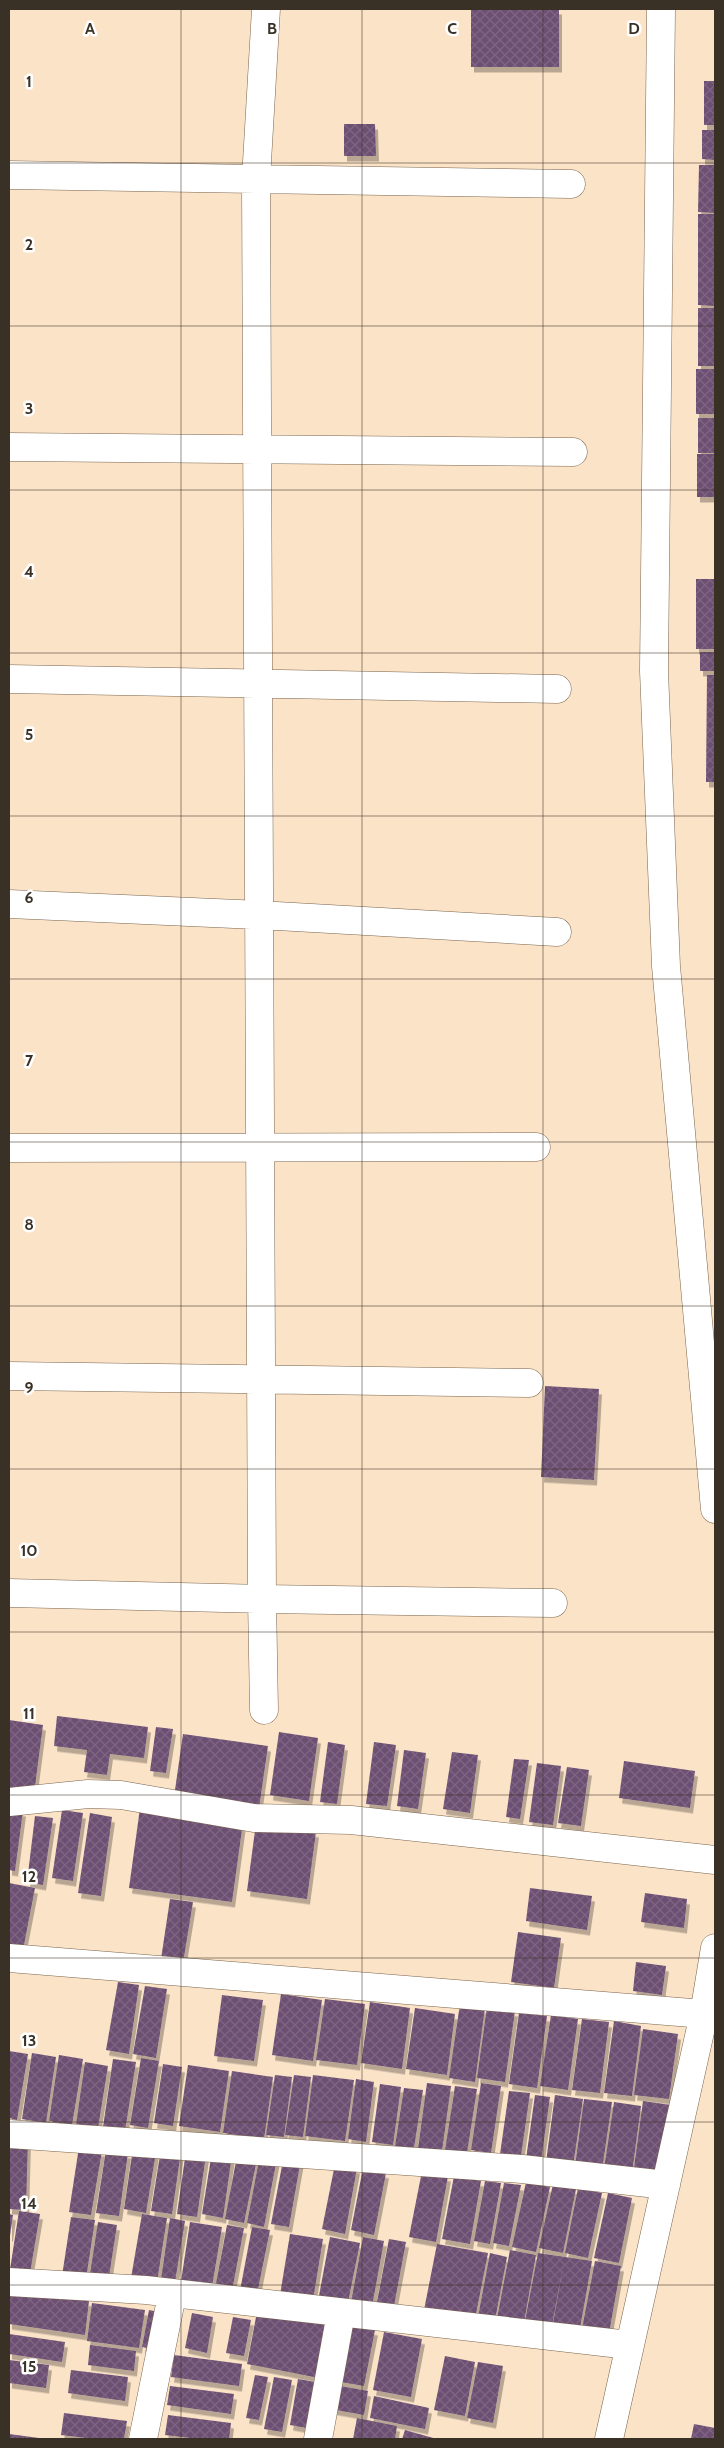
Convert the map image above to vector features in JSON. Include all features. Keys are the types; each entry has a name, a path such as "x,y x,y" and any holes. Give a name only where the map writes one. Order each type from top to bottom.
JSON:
{"street":[{"path":"264,1710 256,179 266,9"},
{"path":"661,9 654,671 666,966 715,1508"},
{"path":"9,175 572,184"},
{"path":"9,447 573,452"},
{"path":"9,679 557,688"},
{"path":"9,904 259,915 557,932"},
{"path":"9,1148 536,1147"},
{"path":"9,1376 529,1383"},
{"path":"9,1593 262,1600 553,1603"},
{"path":"9,1802 88,1794 120,1795 254,1818 351,1820 715,1860"},
{"path":"609,2439 704,2014 715,1948"},
{"path":"9,1958 704,2014"},
{"path":"9,2134 522,2169 666,2184"},
{"path":"9,2282 146,2290 172,2295 629,2345"},
{"path":"143,2439 172,2295"},
{"path":"318,2439 341,2313"}],"building":[{"path":"471,9 559,9 559,67 471,67"},
{"path":"704,81 715,81 715,125 704,125"},
{"path":"344,124 375,124 376,156 344,156"},
{"path":"702,130 715,130 715,160 702,159"},
{"path":"699,165 715,165 715,213 698,212"},
{"path":"698,214 715,214 715,306 698,305"},
{"path":"698,308 715,308 715,366 698,366"},
{"path":"696,369 715,369 715,414 696,414"},
{"path":"698,418 715,418 715,453 698,453"},
{"path":"697,454 715,454 715,497 697,497"},
{"path":"696,579 715,579 715,649 696,649"},
{"path":"700,652 715,652 715,671 700,671"},
{"path":"707,675 715,675 715,782 706,782"},
{"path":"545,1386 599,1389 594,1480 541,1477"},
{"path":"57,1716 148,1727 144,1758 110,1754 107,1775 84,1772 87,1750 54,1746"},
{"path":"9,1720 43,1725 34,1794 9,1791"},
{"path":"156,1727 173,1729 166,1773 150,1771"},
{"path":"279,1732 318,1738 309,1801 270,1795"},
{"path":"183,1734 268,1746 258,1815 173,1804"},
{"path":"328,1742 345,1745 337,1804 320,1802"},
{"path":"374,1742 396,1745 387,1806 366,1804"},
{"path":"404,1750 426,1753 418,1809 397,1806"},
{"path":"452,1752 478,1755 470,1813 443,1809"},
{"path":"514,1759 529,1760 520,1819 506,1817"},
{"path":"624,1761 695,1771 690,1808 619,1798"},
{"path":"537,1763 561,1766 553,1825 529,1822"},
{"path":"567,1767 589,1770 581,1826 558,1823"},
{"path":"140,1808 243,1822 232,1902 129,1888"},
{"path":"9,1809 23,1811 15,1871 9,1870"},
{"path":"62,1810 83,1813 73,1881 52,1878"},
{"path":"90,1813 112,1817 101,1896 78,1893"},
{"path":"35,1816 53,1818 43,1885 27,1882"},
{"path":"256,1823 316,1832 307,1899 247,1891"},
{"path":"9,1883 35,1888 23,1950 9,1947"},
{"path":"530,1888 592,1896 587,1930 526,1921"},
{"path":"645,1893 687,1899 684,1928 641,1922"},
{"path":"170,1899 193,1902 183,1963 161,1959"},
{"path":"518,1932 561,1938 554,1988 511,1982"},
{"path":"636,1962 666,1966 662,1995 633,1991"},
{"path":"118,1982 139,1985 129,2054 106,2050"},
{"path":"145,1986 167,1989 156,2058 133,2054"},
{"path":"281,1994 322,2000 313,2061 272,2055"},
{"path":"222,1995 263,2000 254,2061 214,2056"},
{"path":"325,1999 365,2004 357,2065 316,2060"},
{"path":"370,2002 410,2008 402,2069 361,2063"},
{"path":"460,2004 485,2008 475,2082 449,2078"},
{"path":"487,2007 515,2011 505,2082 477,2078"},
{"path":"415,2008 455,2014 447,2075 406,2069"},
{"path":"519,2013 547,2016 537,2088 509,2084"},
{"path":"551,2015 578,2019 568,2090 540,2086"},
{"path":"582,2019 609,2022 600,2093 572,2090"},
{"path":"614,2021 641,2026 632,2096 604,2093"},
{"path":"643,2029 678,2034 669,2099 634,2095"},
{"path":"9,2051 28,2054 17,2120 9,2118"},
{"path":"32,2053 56,2057 46,2123 22,2119"},
{"path":"59,2055 83,2059 72,2125 49,2121"},
{"path":"141,2058 159,2061 148,2128 130,2125"},
{"path":"113,2059 136,2062 125,2131 103,2127"},
{"path":"85,2062 108,2066 98,2128 76,2124"},
{"path":"163,2064 182,2067 173,2126 154,2123"},
{"path":"188,2065 229,2071 220,2132 179,2126"},
{"path":"232,2071 273,2077 264,2139 223,2133"},
{"path":"275,2075 292,2077 284,2137 266,2135"},
{"path":"294,2075 311,2077 303,2137 285,2135"},
{"path":"313,2075 354,2080 345,2141 305,2136"},
{"path":"356,2079 374,2082 366,2142 348,2139"},
{"path":"427,2083 451,2086 442,2151 418,2148"},
{"path":"481,2083 501,2086 491,2153 471,2150"},
{"path":"380,2084 401,2087 393,2145 372,2142"},
{"path":"455,2086 477,2089 467,2153 445,2150"},
{"path":"404,2088 423,2090 414,2148 395,2146"},
{"path":"509,2091 530,2093 521,2156 500,2154"},
{"path":"535,2095 550,2097 541,2161 526,2159"},
{"path":"555,2095 583,2099 573,2166 546,2162"},
{"path":"584,2099 612,2102 602,2170 575,2166"},
{"path":"643,2101 671,2105 661,2172 634,2168"},
{"path":"614,2102 641,2106 632,2173 604,2169"},
{"path":"9,2138 28,2139 26,2210 9,2209"},
{"path":"79,2147 102,2151 91,2215 69,2212"},
{"path":"133,2148 156,2152 146,2213 124,2209"},
{"path":"161,2149 181,2151 172,2214 151,2211"},
{"path":"106,2150 128,2153 119,2216 96,2213"},
{"path":"186,2151 206,2155 197,2217 177,2214"},
{"path":"212,2152 232,2155 223,2218 202,2214"},
{"path":"260,2155 277,2158 264,2227 247,2223"},
{"path":"284,2155 301,2159 289,2227 271,2224"},
{"path":"237,2156 257,2159 244,2223 225,2219"},
{"path":"335,2164 357,2168 345,2234 322,2229"},
{"path":"363,2168 386,2173 374,2235 351,2230"},
{"path":"422,2171 448,2176 436,2242 409,2237"},
{"path":"454,2176 481,2181 470,2244 442,2239"},
{"path":"485,2181 501,2183 490,2244 474,2241"},
{"path":"526,2182 550,2187 536,2252 512,2247"},
{"path":"504,2183 521,2185 509,2246 493,2243"},
{"path":"553,2184 576,2189 563,2253 539,2248"},
{"path":"578,2188 602,2193 588,2258 565,2253"},
{"path":"608,2193 632,2198 619,2263 594,2258"},
{"path":"19,2211 40,2214 29,2279 9,2276"},
{"path":"9,2214 13,2215 10,2236 9,2236"},
{"path":"142,2214 167,2218 157,2282 131,2278"},
{"path":"71,2217 95,2220 86,2279 62,2276"},
{"path":"170,2218 185,2221 174,2288 160,2286"},
{"path":"98,2222 117,2225 108,2283 89,2280"},
{"path":"190,2222 222,2227 211,2293 180,2288"},
{"path":"227,2225 244,2228 231,2296 214,2294"},
{"path":"252,2227 270,2230 256,2299 239,2296"},
{"path":"290,2234 323,2239 313,2300 280,2295"},
{"path":"330,2237 360,2243 347,2307 318,2301"},
{"path":"363,2237 384,2241 371,2312 350,2308"},
{"path":"389,2239 406,2242 393,2311 376,2307"},
{"path":"437,2244 488,2253 475,2319 424,2310"},
{"path":"510,2250 536,2255 523,2328 496,2324"},
{"path":"490,2253 507,2257 495,2320 478,2317"},
{"path":"538,2253 592,2261 579,2334 552,2329 564,2261 551,2331 524,2326"},
{"path":"595,2261 621,2266 608,2339 581,2334"},
{"path":"9,2290 89,2301 85,2335 9,2324"},
{"path":"92,2303 145,2310 139,2348 87,2341"},
{"path":"149,2310 164,2313 157,2350 142,2347"},
{"path":"257,2312 334,2326 324,2379 247,2364"},
{"path":"192,2313 213,2317 207,2353 185,2348"},
{"path":"233,2317 251,2320 244,2356 226,2353"},
{"path":"345,2324 375,2330 364,2386 335,2381"},
{"path":"384,2332 422,2339 411,2397 373,2390"},
{"path":"9,2334 65,2342 62,2362 9,2354"},
{"path":"90,2345 136,2351 134,2371 88,2365"},
{"path":"174,2355 242,2364 239,2386 171,2377"},
{"path":"445,2356 475,2362 465,2416 434,2410"},
{"path":"9,2360 49,2365 46,2388 9,2383"},
{"path":"478,2362 503,2366 493,2423 467,2418"},
{"path":"71,2370 128,2377 125,2401 68,2393"},
{"path":"255,2375 268,2377 259,2420 246,2418"},
{"path":"274,2377 292,2380 282,2432 264,2429"},
{"path":"298,2379 321,2383 312,2429 290,2425"},
{"path":"335,2385 368,2391 364,2415 330,2409"},
{"path":"170,2386 234,2394 231,2414 167,2405"},
{"path":"374,2396 429,2408 425,2429 370,2418"},
{"path":"64,2413 127,2421 124,2439 94,2439 61,2435"},
{"path":"168,2415 231,2423 229,2439 199,2439 165,2435"},
{"path":"357,2418 397,2426 395,2439 353,2439"},
{"path":"694,2424 715,2428 715,2439 691,2439"},
{"path":"405,2430 437,2439 402,2439"},
{"path":"9,2434 39,2438 39,2439 9,2439"}]}
